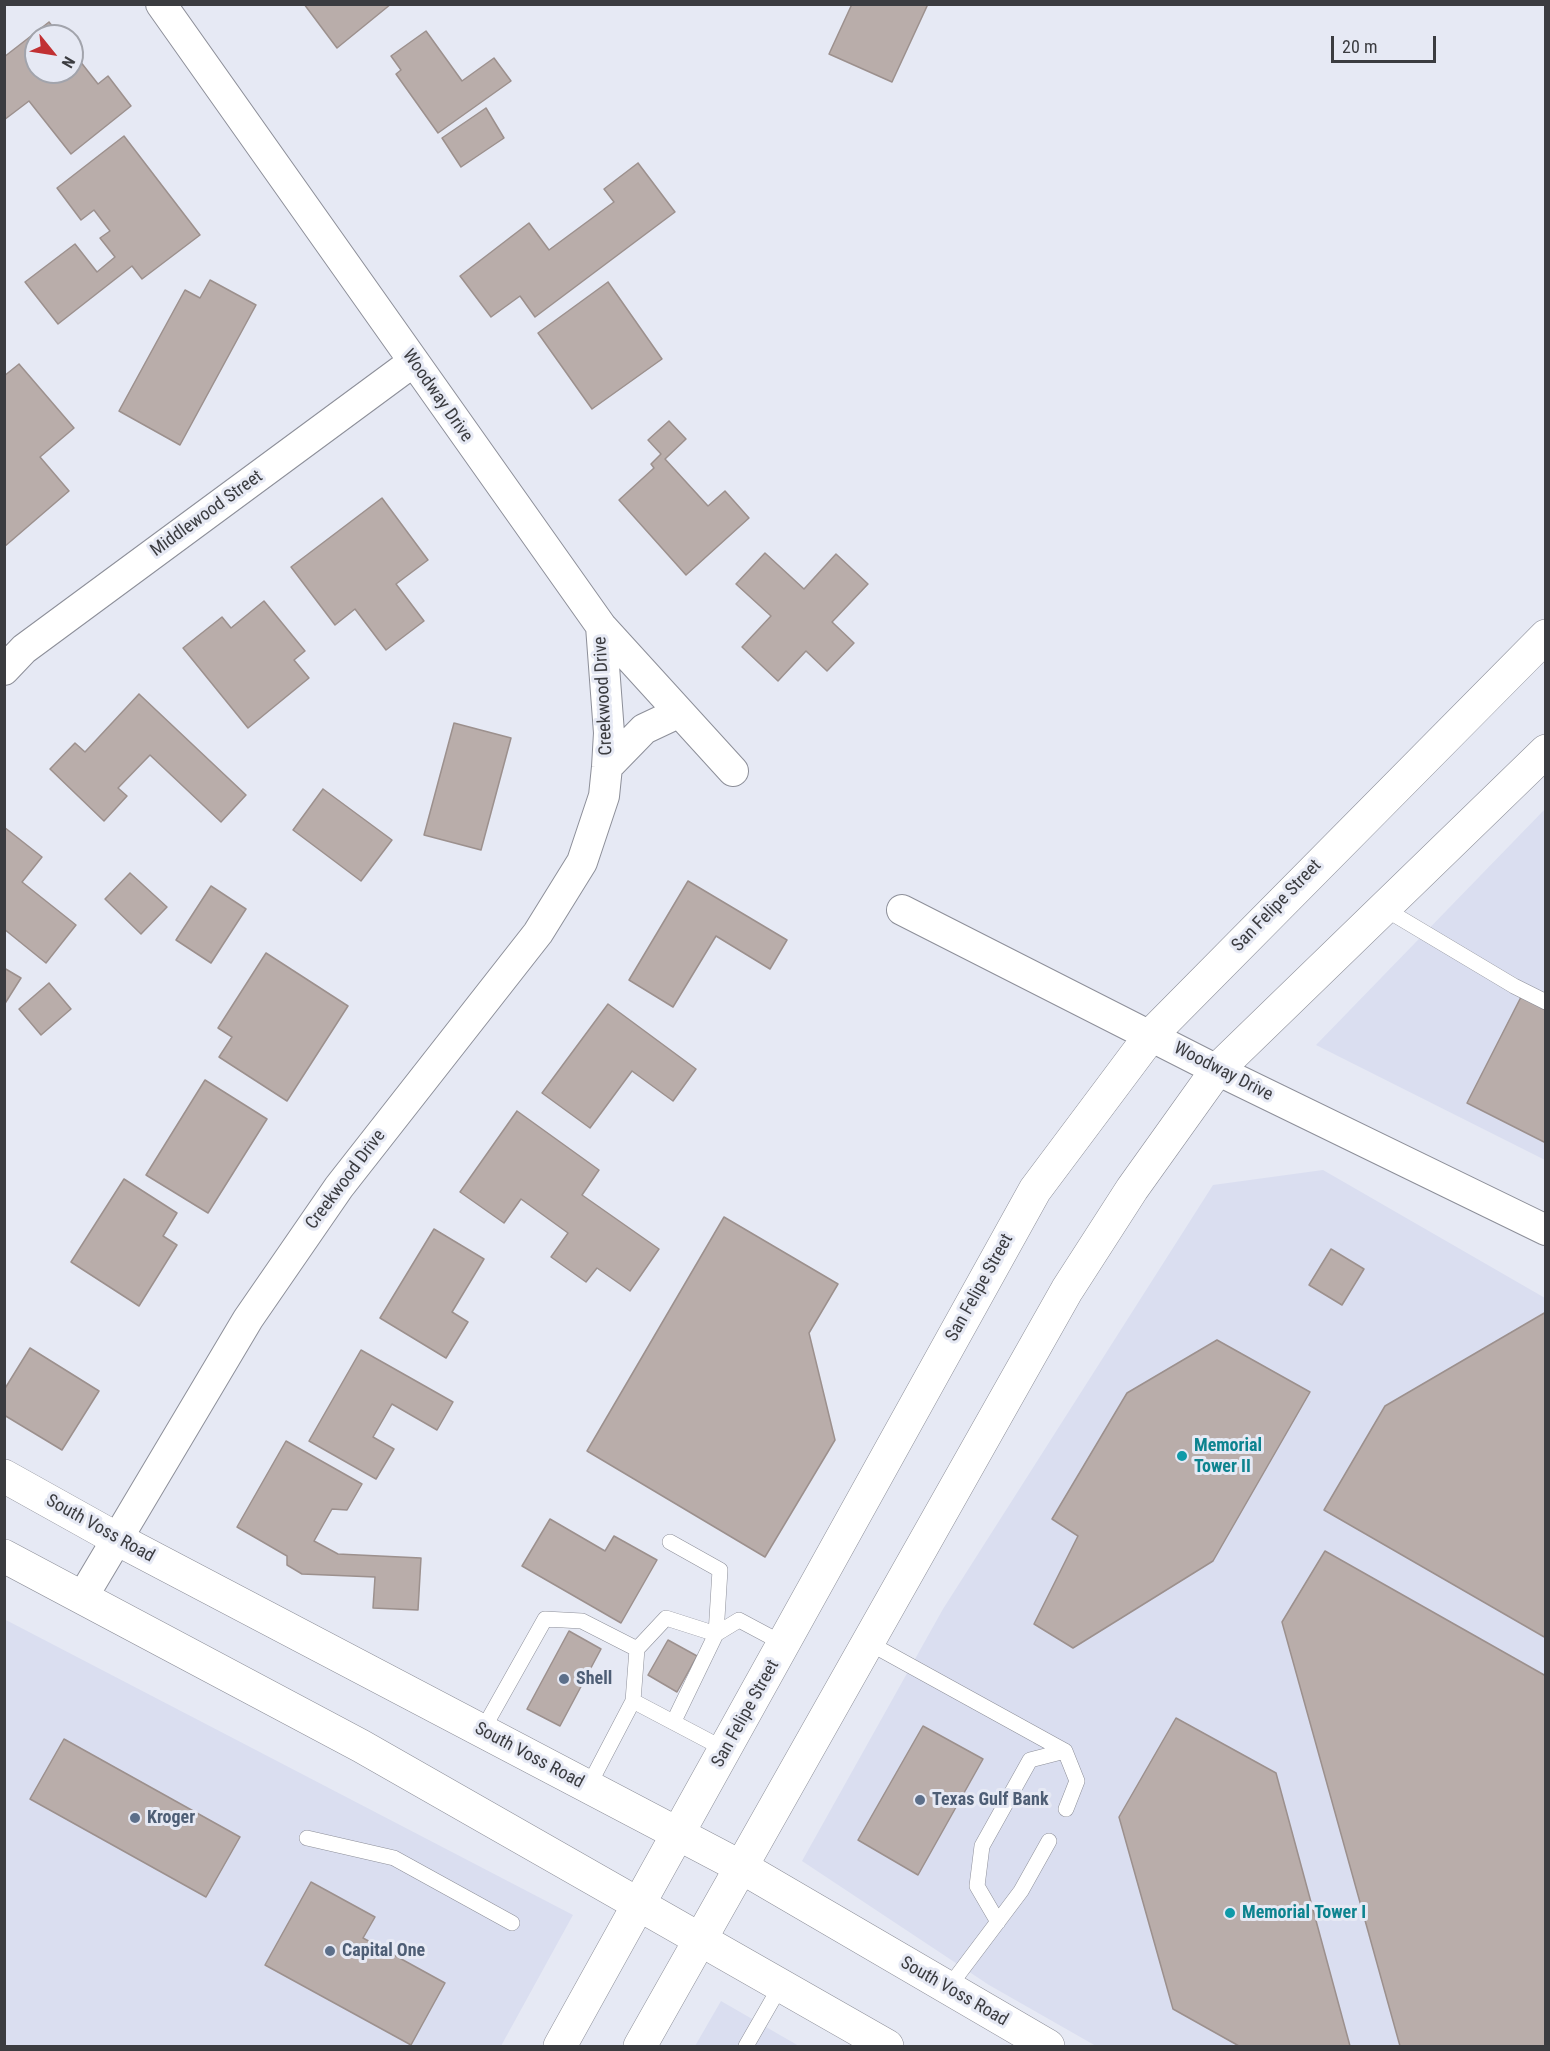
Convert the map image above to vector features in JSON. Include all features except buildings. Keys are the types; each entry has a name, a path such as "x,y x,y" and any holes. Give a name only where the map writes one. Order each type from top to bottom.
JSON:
{"main road":[{"name":"San Felipe Street","path":"560,2046 641,1904 1035,1190 1151,1035 1545,636"},
{"path":"640,2046 743,1868 1067,1290 1132,1189 1217,1070 1545,751"},
{"name":"South Voss Road","path":"4,1476 117,1539 743,1868 1048,2046"},
{"path":"4,1556 361,1746 781,1985 870,2042"}],"street":[{"name":"Woodway Drive","path":"161,4 601,626 733,771"},
{"name":"Middlewood Street","path":"4,670 24,649 413,362"},
{"name":"Creekwood Drive","path":"82,1598 248,1319 339,1187 538,933 582,862 604,796 607,767 609,734 601,626"},
{"name":"Creekwood Drive","path":"607,767 644,729 678,713"},
{"name":"Woodway Drive","path":"902,910 1217,1070 1545,1230"}],"lane":[{"path":"1385,909 1545,1002"},
{"path":"670,1542 720,1570 716,1634 674,1721"},
{"path":"588,1787 633,1701 637,1649 666,1618 716,1634"},
{"path":"482,1731 545,1619 582,1620 637,1649"},
{"path":"716,1634 738,1620 784,1644"},
{"path":"869,1643 1065,1751 1077,1781 1066,1809"},
{"path":"633,1701 726,1750"},
{"path":"998,1922 977,1886 981,1846 1030,1760 1065,1751"},
{"path":"307,1838 394,1858 512,1923"},
{"path":"948,1988 1021,1891 1049,1841"},
{"path":"746,2046 781,1985"}],"shaded area":[{"path":"1545,809 1545,1160 1316,1045"},
{"path":"1323,1170 1545,1298 1545,2046 1096,2046 989,1985 802,1861 943,1609 1213,1185"},
{"path":"4,1619 573,1915 501,2046 5,2046"},
{"path":"721,2001 799,2046 695,2046"}],"place":[{"name":"Memorial Tower II","path":"1182,1456"},
{"name":"Shell","path":"564,1679"},
{"name":"Texas Gulf Bank","path":"920,1800"},
{"name":"Kroger","path":"135,1818"},
{"name":"Memorial Tower I","path":"1230,1913"},
{"name":"Capital One","path":"330,1951"}]}
